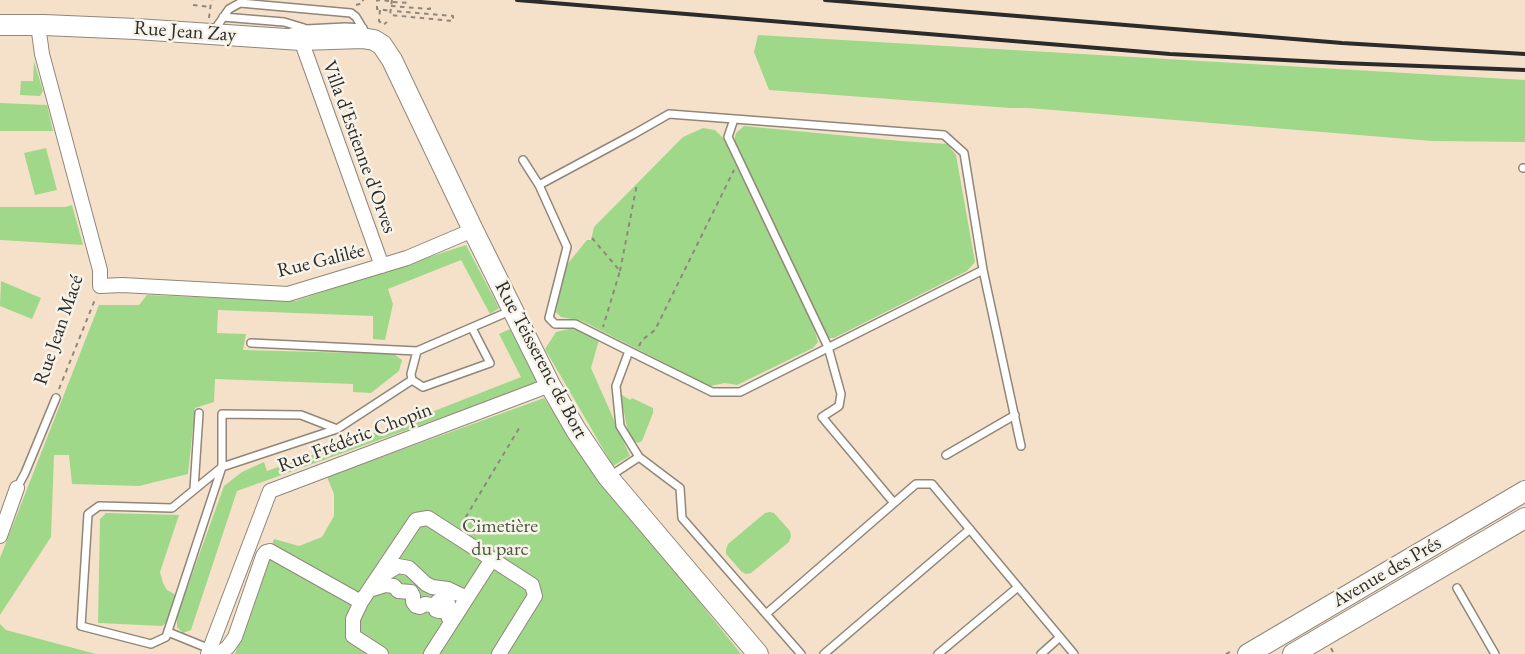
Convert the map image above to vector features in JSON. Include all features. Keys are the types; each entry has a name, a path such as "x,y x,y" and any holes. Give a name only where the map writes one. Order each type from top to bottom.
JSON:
{"street":[{"name":"Rue Jean Zay","path":"0,25 303,35 366,34"},
{"name":"Rue Jean Macé","path":"38,25 42,54 100,270 100,286"},
{"name":"Rue Teisserenc de Bort","path":"366,34 382,45 392,60 550,385 576,430 608,477 758,654"},
{"name":"Villa d'Estienne d'Orves","path":"303,35 382,266"},
{"name":"Rue Galilée","path":"100,286 122,285 288,294 407,258 473,230"},
{"name":"Rue Frédéric Chopin","path":"212,652 270,491 550,385"},
{"name":"Rue Jean Macé","path":"0,536 17,488"},
{"name":"Avenue des Prés","path":"1248,654 1525,491"},
{"path":"0,494 13,503"},
{"name":"Avenue des Prés","path":"1293,654 1521,517"},
{"path":"381,654 353,636 353,619 372,584 416,520 428,518 532,585 535,596 499,654"},
{"path":"212,652 228,647 235,637 266,552 270,551 361,602"},
{"path":"467,598 492,559"},
{"path":"372,584 398,566 409,568 432,587 448,589 467,598"},
{"path":"372,584 386,585 424,603 467,598"},
{"path":"424,603 431,654"}],"lane":[{"path":"213,31 229,9 240,3 351,14 356,17 366,34"},
{"path":"223,17 284,22 303,35"},
{"path":"539,185 669,114 944,135 964,153 982,270 1021,446"},
{"path":"734,119 728,137 828,347 842,394 839,406 822,417 894,503"},
{"path":"523,160 539,185 567,247 549,318 555,324 574,324 712,392 740,392 982,270"},
{"path":"251,343 417,351 513,310"},
{"path":"417,351 411,374 412,380 423,387 490,363 472,328"},
{"path":"632,353 616,386 620,426 639,457 680,488 682,518 801,654"},
{"path":"337,429 301,415 222,414 222,467 166,637 151,644 81,626 88,514 99,506 172,508 222,467 337,429 412,380"},
{"name":"Rue Jean Macé","path":"17,488 56,398"},
{"path":"194,489 199,414"},
{"path":"946,455 1015,416"},
{"path":"608,477 639,457"},
{"path":"766,614 916,484 932,484 1074,654"},
{"path":"824,654 970,529"},
{"path":"938,654 1018,587"},
{"path":"1457,588 1495,654"},
{"path":"168,632 212,652"},
{"path":"1041,654 1060,637"}],"path":[{"path":"355,7 363,3 363,0"},
{"path":"387,21 383,25 380,21 377,0 410,3"},
{"path":"380,10 392,11 453,16 453,21 390,15 392,11 391,1"},
{"path":"193,6 210,7"},
{"path":"391,6 430,9 430,7"},
{"path":"632,353 642,340 655,330 739,160"},
{"path":"600,337 620,271 637,184"},
{"path":"592,238 620,271"},
{"name":"Rue Jean Macé","path":"56,398 100,286"},
{"path":"454,535 521,425"}],"green space":[{"path":"758,35 1525,80 1525,142 1432,141 1028,108 769,90 754,52"},
{"path":"34,61 43,91 40,96 20,95 21,81 33,81"},
{"path":"0,103 47,105 53,131 0,131"},
{"path":"744,126 947,144 956,155 975,262 967,271 834,338 829,338 824,335 733,144 736,133"},
{"path":"703,128 715,130 723,138 814,328 818,342 813,348 737,385 725,383 710,386 582,321 561,317 556,312 565,267 587,240 591,240 594,227 683,137"},
{"path":"46,148 57,190 35,195 24,153"},
{"path":"72,205 83,245 0,240 0,207 65,207"},
{"path":"466,245 499,308 490,314 461,260 388,289 393,304 385,340 373,339 373,316 218,310 217,333 246,334 243,350 394,354 402,360 399,371 371,393 353,392 353,384 215,379 214,402 195,408 188,474 139,486 72,484 69,455 54,455 51,537 0,615 0,558 99,305 139,305 147,295 295,301"},
{"path":"1,281 41,298 32,319 0,306"},
{"path":"573,328 599,340 591,368 630,456 613,466 545,349 556,332"},
{"path":"510,329 538,383 237,491 191,630 183,633 177,627 177,616 224,486 242,472 264,462 267,471 419,417 521,377 499,334"},
{"path":"622,395 653,408 642,441 638,443 628,432"},
{"name":"Cimetière du parc","path":"544,398 582,455 741,654 235,654 274,539 299,546 322,537 334,516 334,494 327,477"},
{"path":"106,513 179,515 160,572 167,590 176,595 166,623 162,626 98,623 100,519"},
{"path":"765,513 774,513 790,531 789,542 751,573 746,574 726,554 726,549 728,544"},
{"path":"0,624 6,630 96,654 0,654"}],"railway":[{"path":"517,0 1170,54 1525,70"},
{"path":"825,0 1342,43 1525,54"}]}
